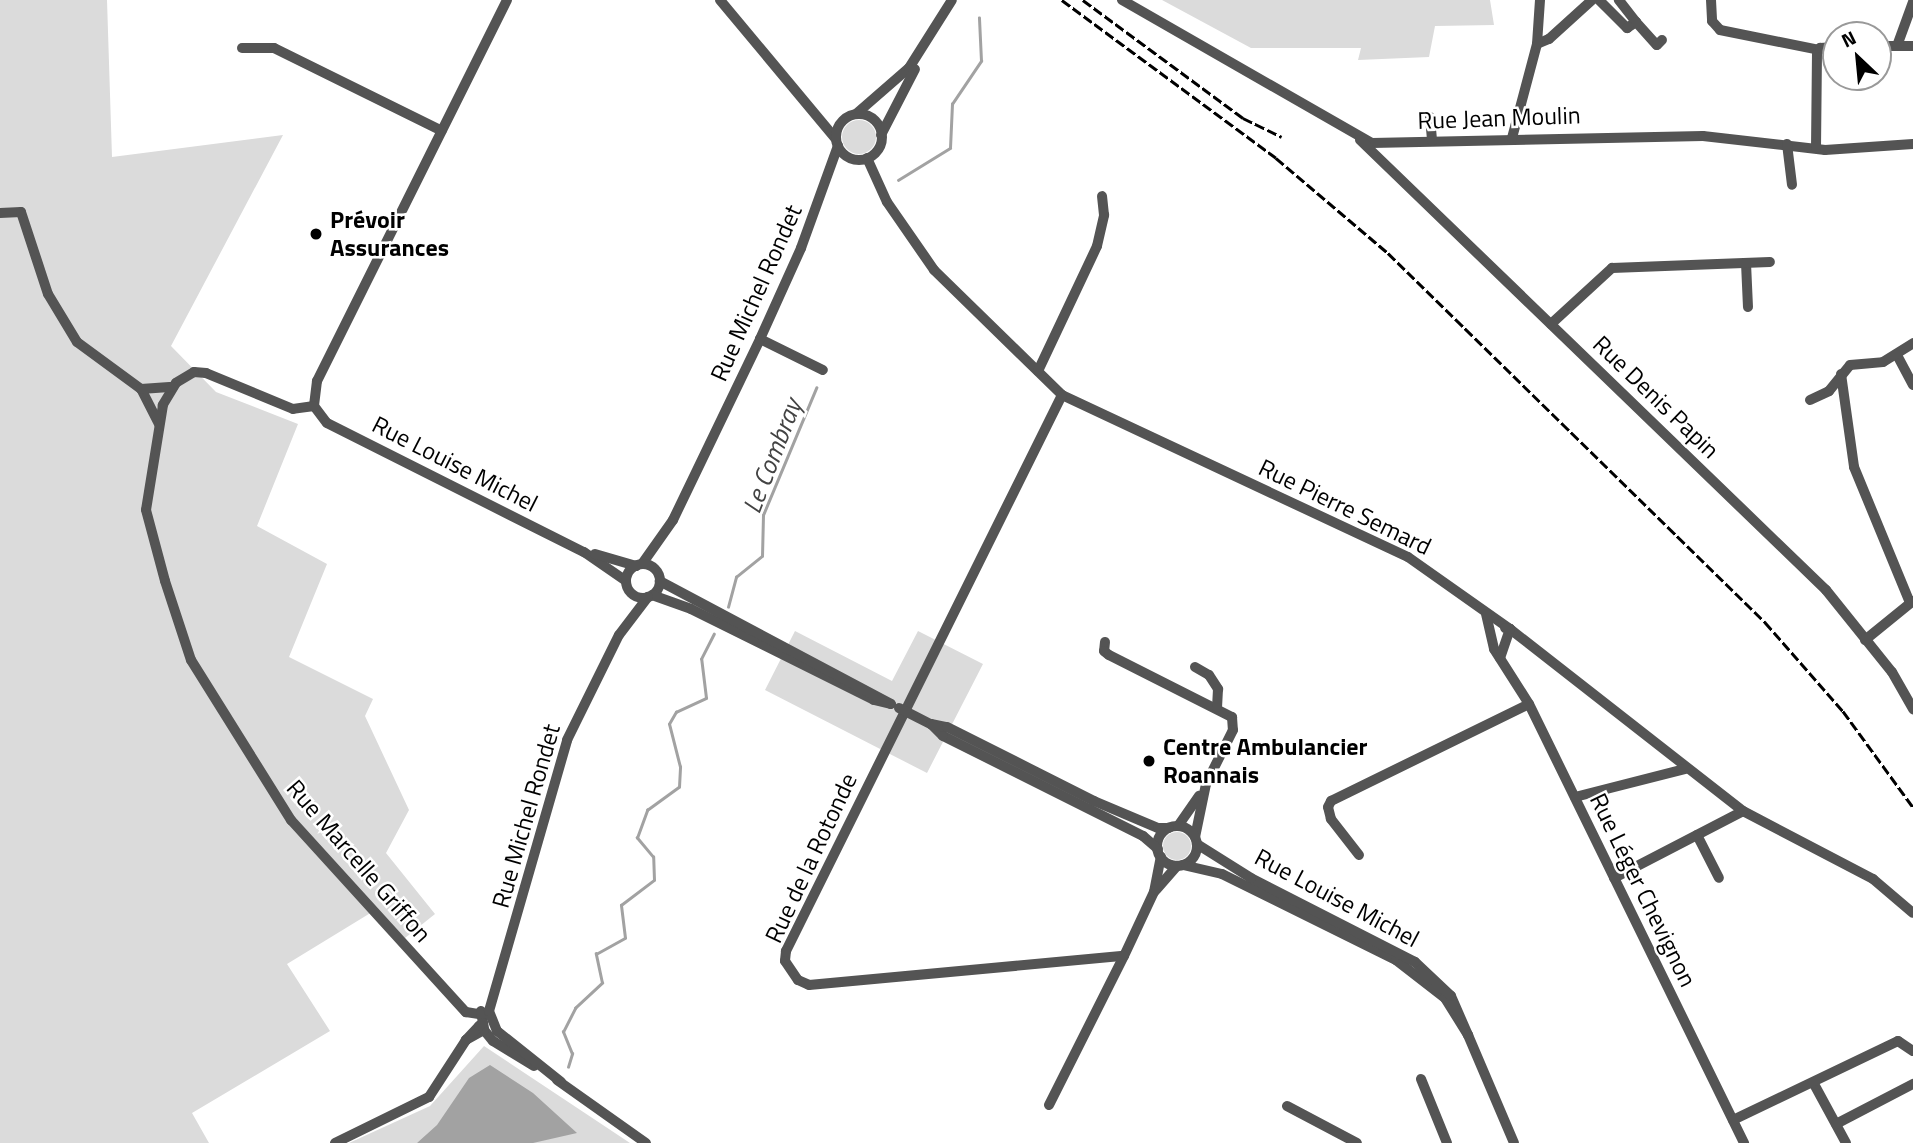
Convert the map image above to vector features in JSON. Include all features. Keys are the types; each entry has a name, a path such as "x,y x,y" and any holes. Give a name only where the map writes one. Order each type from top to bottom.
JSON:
{"street":[{"path":"141,389 173,387 194,372 206,373 293,409 314,406 317,381 507,0"},
{"path":"720,0 837,142 861,158 878,148 881,135 928,40 952,0"},
{"name":"Rue Jean Moulin","path":"1122,0 1372,142 1703,136 1816,148 1913,144"},
{"path":"1512,138 1537,44 1540,0"},
{"path":"1537,44 1549,39 1592,0"},
{"path":"1599,0 1621,26 1636,22"},
{"path":"1619,0 1657,45 1662,40"},
{"path":"1711,0 1712,21 1720,30 1822,49"},
{"path":"1897,46 1913,2"},
{"path":"819,118 844,119 856,114 900,78 928,40"},
{"path":"1892,46 1913,46"},
{"path":"242,48 274,48 442,131"},
{"path":"1816,148 1818,50"},
{"path":"856,114 872,118 881,135"},
{"path":"1430,117 1432,141"},
{"path":"837,142 844,119"},
{"name":"Rue Denis Papin","path":"1350,131 1826,590 1892,672 1913,709"},
{"name":"Rue Michel Rondet","path":"822,196 837,142"},
{"path":"1787,144 1792,185"},
{"name":"Rue Michel Rondet","path":"485,1020 498,973 516,927 567,740 619,635 650,596 660,578 660,555 673,520 760,339 822,196 838,167 861,158"},
{"name":"Rue Pierre Semard","path":"861,158 887,202 934,270 1062,395 1408,557 1510,629 1685,769 1743,811 1873,879 1913,913"},
{"path":"1038,371 1097,246 1104,215 1102,196"},
{"path":"0,213 21,212 48,294 77,342 141,389 159,424"},
{"path":"1551,324 1612,268 1770,262"},
{"path":"1746,263 1748,307"},
{"path":"760,339 823,370"},
{"path":"1810,400 1829,391 1841,374 1854,363 1883,362 1913,343"},
{"path":"1897,355 1913,384"},
{"path":"1841,374 1854,467 1912,602 1865,640"},
{"name":"Rue Marcelle Griffon","path":"173,387 159,424 146,510 191,660 291,820 466,1012 485,1020"},
{"name":"Rue de la Rotonde","path":"1062,395 786,951 790,973 809,985 1124,956"},
{"name":"Rue Louise Michel","path":"314,406 327,423 584,552 628,586 650,596"},
{"name":"Rue Michel Rondet","path":"619,635 628,586 639,565 673,520"},
{"name":"Rue Louise Michel","path":"584,552 639,565 660,578"},
{"path":"660,578 905,712 931,724 947,727 1094,801 1173,827 1196,841"},
{"path":"650,596 691,609 874,700 891,704"},
{"name":"Rue Léger Chevignon","path":"1484,611 1491,631 1490,639 1529,704 1744,1143"},
{"path":"1491,631 1510,629 1500,658"},
{"path":"1049,1105 1154,892 1160,836 1173,827 1206,784 1233,730 1232,718 1217,707 1109,655 1104,651 1105,642"},
{"path":"1195,667 1209,675 1218,690 1217,707"},
{"path":"1359,855 1331,819 1328,807 1331,801 1529,704"},
{"path":"931,724 943,736 1143,836 1159,853 1180,865"},
{"path":"1575,797 1685,769"},
{"path":"1154,892 1180,865 1194,857 1206,784"},
{"path":"1614,878 1743,811"},
{"path":"1697,835 1719,878"},
{"name":"Rue Louise Michel","path":"1196,841 1251,878 1415,962 1451,996 1514,1143"},
{"name":"Rue Louise Michel","path":"1180,865 1222,874 1412,969 1445,998 1468,1035"},
{"path":"335,1143 429,1097 466,1040 485,1020"},
{"path":"485,1020 561,1082"},
{"path":"485,1020 494,1041 561,1082 646,1143"},
{"path":"1733,1120 1814,1084 1898,1041 1913,1051"},
{"path":"1421,1079 1447,1143"},
{"path":"1814,1084 1846,1143"},
{"path":"1836,1124 1913,1084"},
{"path":"1287,1106 1357,1143"}],"shaded area":[{"path":"0,0 107,0 112,157 283,135 171,346 216,392 298,424 257,526 327,564 289,657 373,699 365,716 409,810 386,853 435,914 405,938 377,909 287,964 330,1031 192,1113 209,1143 0,1143"},
{"path":"1162,0 1490,0 1494,25 1435,26 1429,57 1358,60 1361,48 1251,48"},
{"path":"859,120 871,125 876,137 871,149 859,154 847,149 842,137 847,125"},
{"path":"795,631 892,681 918,631 983,664 927,773 765,690"},
{"path":"1177,832 1187,836 1191,846 1187,856 1177,860 1167,856 1163,846 1167,836"},
{"path":"484,1046 630,1143 349,1143 430,1106"},
{"path":"490,1065 533,1093 577,1133 533,1143 417,1143 437,1125 469,1078"}],"waterway":[{"name":"Le Combray","path":"898,180 950,148 952,104 981,61 979,18"},
{"name":"Le Combray","path":"728,607 736,577 762,556 763,515 816,388"},
{"name":"Le Combray","path":"568,1067 572,1054 563,1032 575,1008 602,983 596,954 625,938 621,905 654,880 653,857 637,838 647,810 679,787 680,767 669,724 676,712 706,698 701,659 714,634"}],"railway":[{"path":"1062,0 1276,158 1388,253 1765,622 1843,711 1913,807"},
{"path":"1083,0 1243,118 1282,137"}],"place":[{"name":"Prévoir Assurances","path":"316,234"},
{"name":"Centre Ambulancier Roannais","path":"1149,761"}]}
